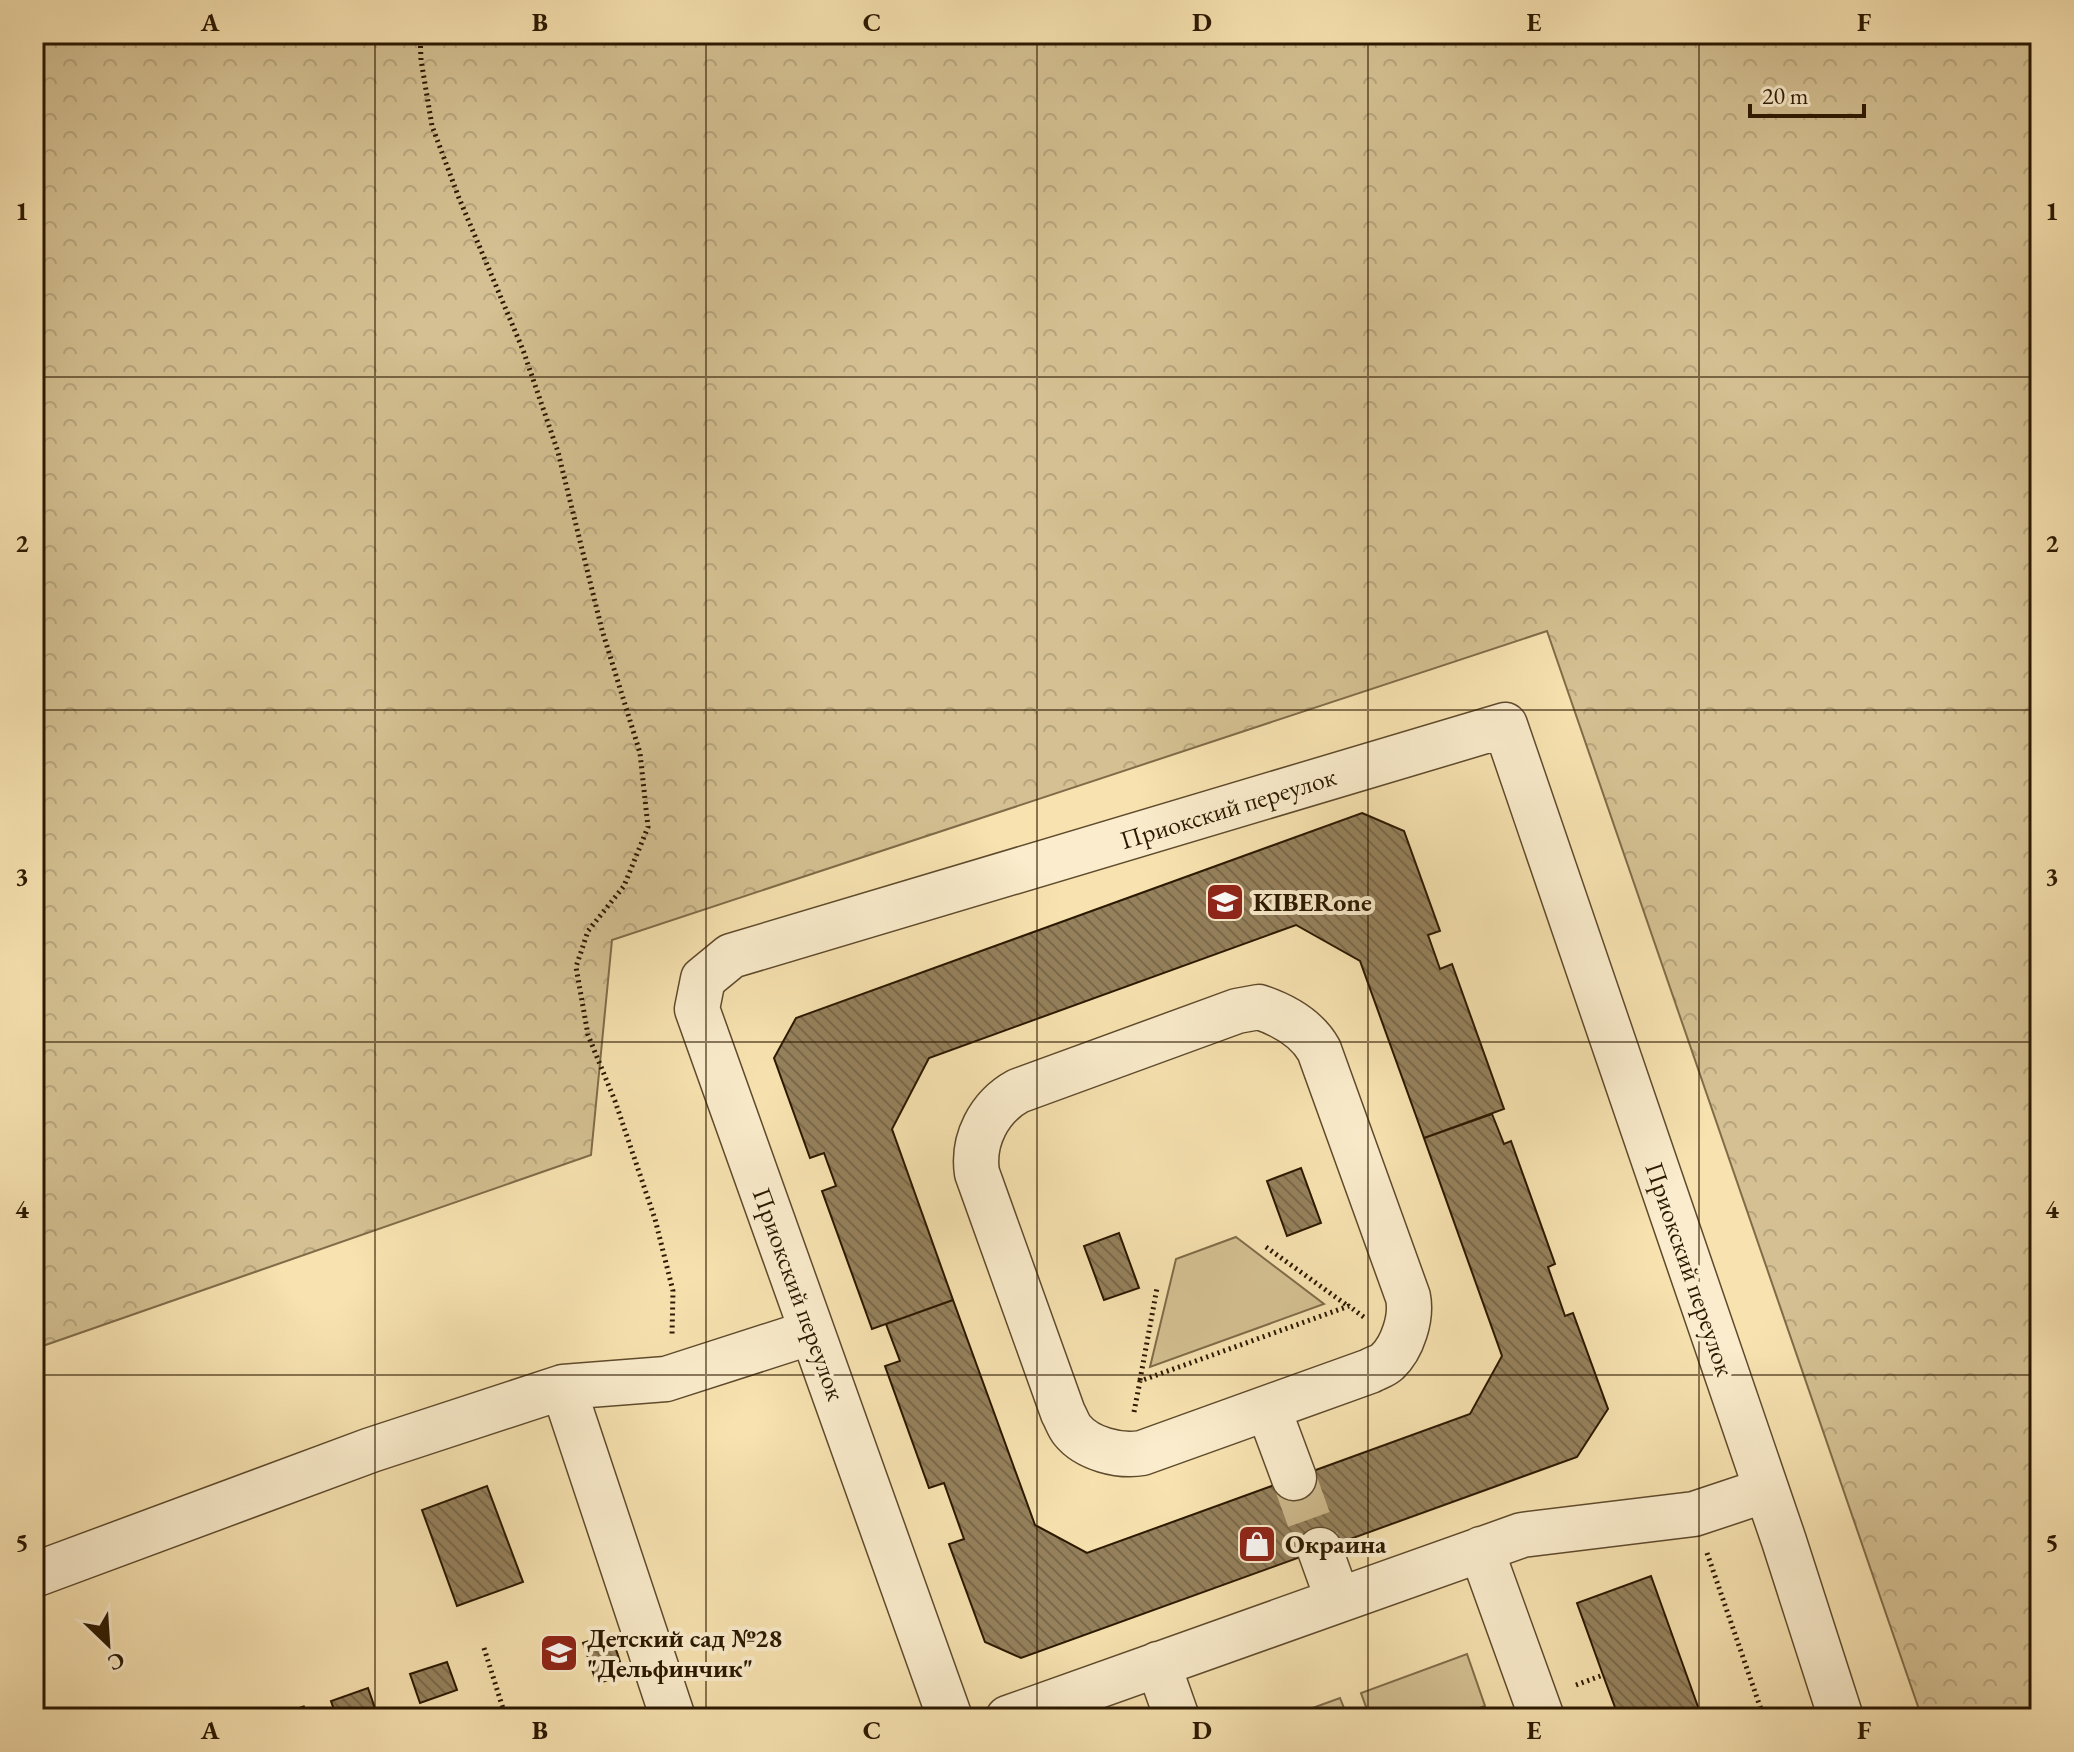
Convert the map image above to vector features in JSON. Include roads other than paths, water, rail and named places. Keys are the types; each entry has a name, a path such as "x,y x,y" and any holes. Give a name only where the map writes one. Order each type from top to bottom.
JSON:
{"street":[{"name":"Приокский переулок","path":"950,1718 697,1009 703,979 731,956 1505,725 1841,1718"},
{"path":"1259,1007 1299,1026 1311,1036 1319,1050 1408,1297 1411,1313 1386,1363 1268,1408 1142,1453 1125,1456 1087,1441 1073,1431 1063,1413 977,1173 974,1157 990,1114 1002,1100 1018,1091 1237,1011 1259,1007"},
{"path":"34,1575 371,1450 563,1387 666,1379 812,1332"},
{"path":"563,1387 673,1718"},
{"path":"1268,1408 1294,1478"},
{"path":"1008,1718 1522,1535 1694,1514 1766,1490"},
{"path":"1481,1549 1542,1718"},
{"path":"1320,1550 1338,1600"},
{"path":"1158,1664 1177,1718"}],"tunnel":[{"path":"1294,1478 1320,1550"}],"place":[{"name":"KIBERone","path":"1225,902"},
{"name":"Окраина","path":"1257,1544"},
{"name":"Детский сад №28 \"Дельфинчик\"","path":"559,1653"}]}
